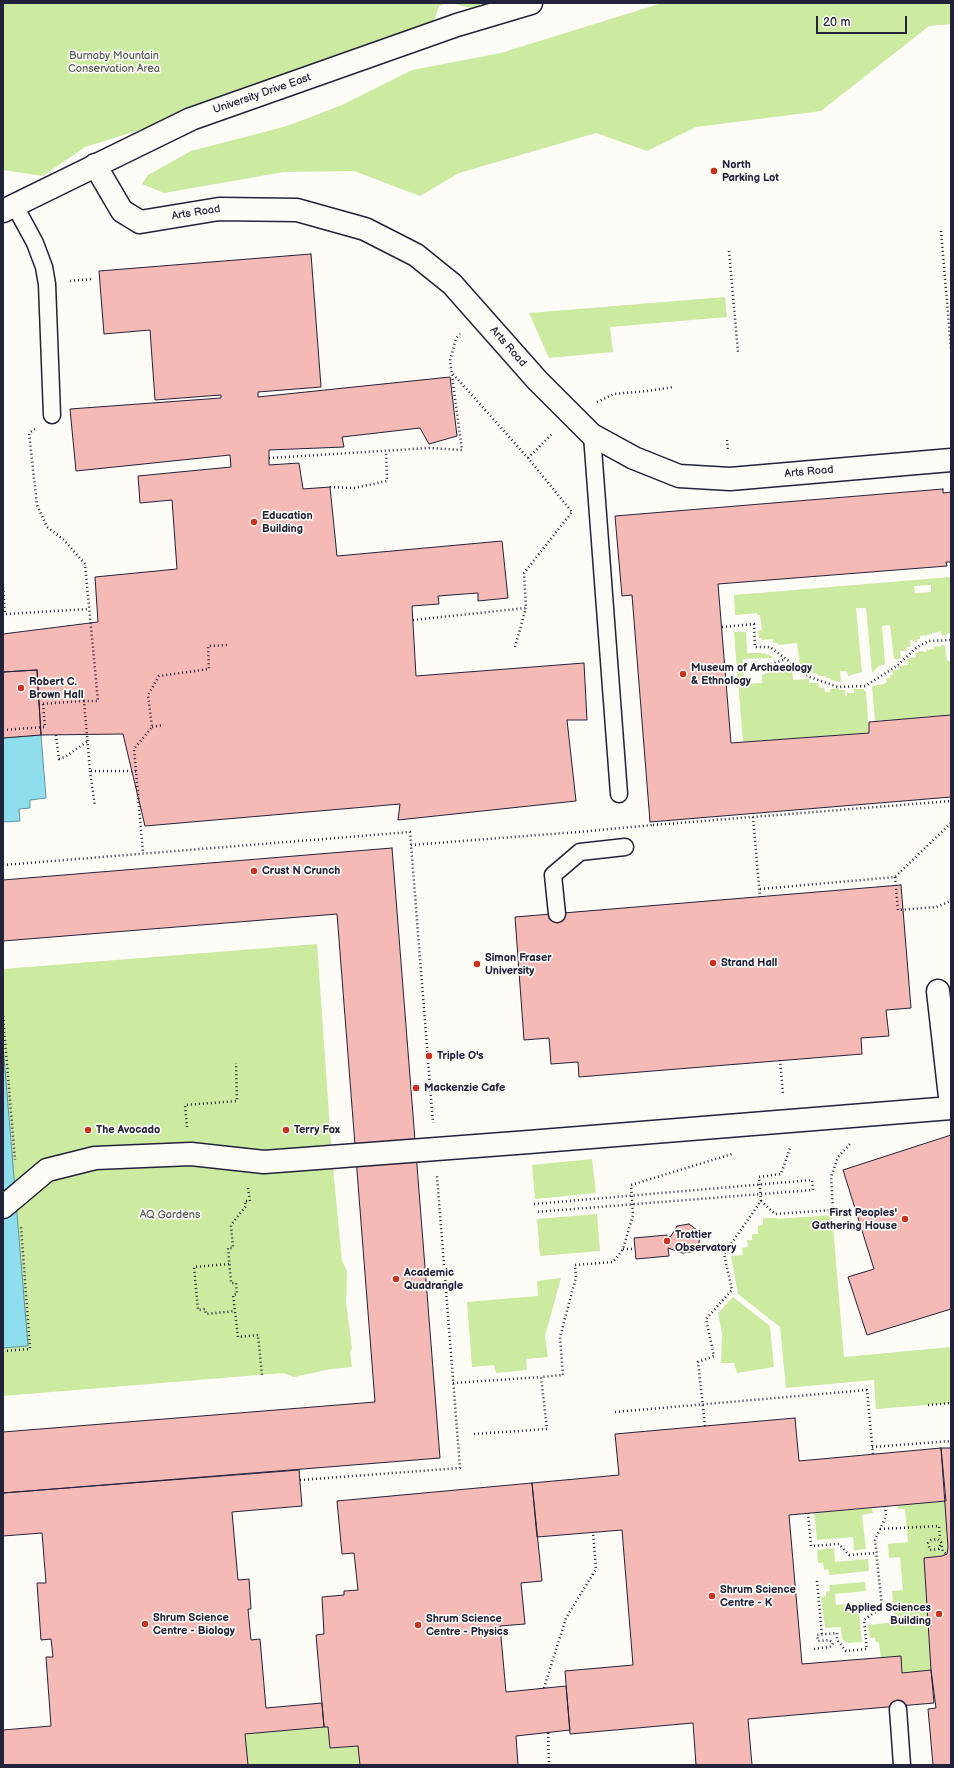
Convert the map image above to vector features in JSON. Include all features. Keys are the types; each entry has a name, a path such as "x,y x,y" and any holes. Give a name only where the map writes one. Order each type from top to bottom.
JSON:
{"street":[{"name":"University Drive East","path":"9,209 95,165 191,119 457,25 531,3"},
{"name":"Arts Road","path":"95,165 122,211 140,222 219,208 297,210 365,229 416,256 452,284 537,380 592,435 634,458 678,476 730,479 951,460"},
{"path":"9,1202 47,1170 95,1158 191,1154 264,1162 736,1126 790,1120 951,1107 938,991"}],"lane":[{"path":"9,209 35,243 44,267 46,278 52,415"},
{"path":"592,435 620,794"},
{"path":"557,914 553,875 580,852 625,847"},
{"path":"898,1710 902,1765"}],"path":[{"path":"940,231 951,349"},
{"path":"729,251 738,352"},
{"path":"63,281 91,279"},
{"path":"269,458 386,452 430,448 462,450 450,361 456,338 464,329"},
{"path":"452,373 528,458 572,512"},
{"path":"595,403 614,394 674,387"},
{"path":"528,458 556,430"},
{"path":"29,433 37,505 47,527 64,540 85,564 98,701 39,704"},
{"path":"330,487 354,488 387,481 386,452"},
{"path":"515,647 526,608 524,573 572,512 574,505"},
{"path":"3,587 5,614 89,609"},
{"path":"413,620 526,608"},
{"path":"722,627 754,624 755,647 770,647 810,677 838,687 865,686 897,666 917,647 929,641 951,640"},
{"path":"152,727 148,695 159,676 209,669 208,646 227,645"},
{"path":"752,671 787,659"},
{"path":"84,701 90,771 95,806"},
{"path":"3,730 45,727 43,704"},
{"path":"143,853 134,749 152,727 162,726"},
{"path":"56,735 59,759 65,757 88,741"},
{"path":"90,771 136,771"},
{"path":"411,845 951,801"},
{"path":"753,817 760,897"},
{"path":"760,889 896,877 951,823"},
{"path":"3,864 410,832 460,1468 300,1480"},
{"path":"896,877 898,910 936,907 951,901"},
{"path":"780,1060 790,1120 795,1136 781,1174 759,1177 761,1201 775,1214 833,1210 831,1177 838,1157 851,1143 858,1141"},
{"path":"182,1154 180,1130 187,1129 185,1105 238,1101 236,1063"},
{"path":"453,1383 563,1375 560,1337 576,1277 575,1265 613,1262 623,1249 633,1215 631,1185 736,1153 736,1126"},
{"path":"534,1204 812,1180 813,1190 535,1212"},
{"path":"705,1426 698,1362 714,1356 706,1319 732,1290 724,1254 761,1201"},
{"path":"246,1206 231,1225 233,1248 228,1248 229,1264 231,1283 236,1283 237,1294 233,1295 238,1337 258,1335 262,1374"},
{"path":"623,1249 635,1249"},
{"path":"229,1264 194,1267 198,1310 205,1309 206,1314 235,1312"},
{"path":"474,1434 547,1429 541,1376"},
{"path":"615,1412 867,1390 873,1454"},
{"path":"928,1405 951,1403"},
{"path":"872,1447 951,1441"},
{"path":"814,1649 832,1646 833,1643 831,1640 818,1641 817,1635 837,1633 837,1640 846,1651 867,1649 864,1620 882,1607 875,1540 886,1516 885,1506"},
{"path":"808,1513 812,1546 839,1544 849,1555 876,1553"},
{"path":"880,1529 939,1526 940,1537"},
{"path":"544,1688 566,1618 596,1569 593,1532"},
{"path":"940,1545 939,1549 930,1550 928,1543 931,1540 938,1539 941,1542 943,1552 947,1554"},
{"path":"817,1581 822,1635"},
{"path":"548,1733 549,1765"}],"green space":[{"name":"Burnaby Mountain Conservation Area","path":"3,3 447,3 439,6 427,41 85,147 43,176 3,170"},
{"path":"452,3 500,3 485,12"},
{"path":"662,3 951,3 951,24 929,26 821,111 696,127 647,151 596,133 459,173 420,196 354,171 284,172 164,193 142,184 148,175 191,151 287,126 342,105 412,70 501,53"},
{"path":"725,297 727,317 610,327 613,352 549,358 529,313"},
{"path":"951,577 951,633 947,633 947,635 942,636 941,631 935,633 932,632 932,634 925,637 925,635 920,636 920,639 917,639 917,642 910,640 911,647 906,647 907,651 900,651 901,659 894,659 890,625 882,626 885,664 879,666 872,673 866,608 856,608 862,672 848,676 847,671 840,671 841,682 826,678 826,676 819,676 818,674 812,673 811,670 808,670 807,668 803,669 803,665 800,665 797,643 778,645 778,643 773,643 773,639 762,640 762,638 759,638 758,631 762,630 760,615 757,615 757,613 735,615 734,595","holes":["931,585 931,592 915,593 914,586"]},
{"path":"734,632 746,632 747,653 762,653 772,656 772,658 743,659 744,684 762,683 762,675 773,671 773,667 782,668 782,671 785,671 788,666 792,666 793,680 809,679 809,683 818,683 819,688 824,687 825,692 830,692 830,689 839,688 839,690 845,690 845,696 847,696 847,693 854,693 854,689 864,689 864,691 866,691 869,733 743,742"},
{"path":"941,644 945,646 947,661 951,661 951,715 875,721 872,686 887,682 886,679 890,678 890,675 893,675 892,671 900,669 900,666 908,665 907,659 916,657 915,653 919,653 919,651 927,652 926,648 928,650 934,649 934,646 941,647"},
{"name":"AQ Gardens","path":"317,944 332,1157 342,1261 347,1271 346,1302 352,1349 350,1351 352,1367 331,1369 294,1377 283,1373 3,1396 3,969"},
{"path":"592,1159 596,1193 535,1199 532,1165"},
{"path":"597,1214 600,1251 540,1256 537,1219"},
{"path":"832,1215 844,1357 951,1347 951,1403 876,1409 874,1380 786,1388 780,1327 738,1294 731,1256 743,1255 742,1248 748,1247 747,1240 752,1240 752,1234 758,1234 758,1226 763,1225 763,1218 777,1219"},
{"path":"561,1278 545,1336 548,1357 526,1359 527,1370 496,1373 494,1365 472,1367 467,1302 538,1296 537,1281"},
{"path":"733,1297 770,1326 774,1367 737,1373 734,1363 721,1363 722,1333 718,1313"},
{"path":"946,1501 947,1554 924,1558 931,1670 902,1673 901,1656 881,1658 879,1643 875,1641 875,1638 870,1638 868,1625 895,1622 892,1591 903,1590 900,1557 889,1558 888,1544 908,1542 905,1509 898,1509 898,1505"},
{"path":"872,1508 873,1513 862,1515 866,1549 854,1550 853,1537 817,1540 814,1513"},
{"path":"834,1548 835,1562 868,1559 869,1571 829,1575 828,1569 824,1570 823,1563 818,1563 817,1550"},
{"path":"865,1582 866,1591 835,1594 836,1605 858,1603 862,1642 848,1643 842,1639 841,1627 825,1628 821,1597 826,1596 826,1592 830,1591 829,1585"},
{"path":"328,1727 330,1748 358,1746 360,1765 248,1765 245,1734"}],"water":[{"path":"41,735 46,798 30,800 30,808 19,809 20,821 3,822 3,738"},
{"path":"3,1045 28,1346 3,1348"}],"building":[{"name":"Education Building","path":"311,254 321,387 258,392 258,397 450,377 457,436 429,444 420,428 342,437 344,447 269,450 269,465 299,463 303,489 330,487 337,556 502,541 508,598 478,601 478,593 438,596 439,604 412,606 416,676 584,663 587,720 567,720 576,801 398,820 400,804 145,826 123,734 41,735 37,670 3,672 3,634 98,622 95,577 177,569 172,500 140,503 138,476 231,467 230,455 76,471 70,409 221,398 221,395 155,400 150,330 104,334 99,271"},
{"path":"943,489 943,493 951,492 951,562 946,562 947,566 718,584 731,743 869,733 869,722 951,715 951,797 650,822 632,595 622,596 615,516"},
{"name":"Robert C. Brown Hall","path":"37,670 41,735 3,738 3,672"},
{"name":"Academic Quadrangle","path":"392,848 440,1458 3,1493 3,1432 375,1402 337,914 3,941 3,880"},
{"name":"Strand Hall","path":"901,885 911,1008 886,1010 889,1036 861,1038 862,1054 579,1077 578,1062 551,1064 549,1038 524,1040 515,917"},
{"name":"First Peoples' Gathering House","path":"951,1135 951,1309 867,1335 848,1277 874,1269 843,1170"},
{"name":"Trottier Observatory","path":"689,1224 697,1230 700,1236 699,1243 695,1250 682,1253 668,1248 669,1256 636,1259 634,1238 667,1235 667,1238 671,1236 677,1226"},
{"name":"Shrum Science Centre - K","path":"795,1418 799,1461 941,1448 946,1501 789,1515 802,1664 901,1656 902,1673 931,1670 934,1703 748,1719 752,1765 696,1765 693,1723 570,1734 565,1671 633,1665 622,1530 537,1537 532,1483 619,1475 615,1434"},
{"name":"Applied Sciences Building","path":"941,1448 951,1448 951,1765 933,1765 928,1709 936,1708 931,1670 924,1558 947,1554 948,1547"},
{"name":"Shrum Science Centre - Biology","path":"299,1470 302,1506 232,1512 238,1580 249,1579 251,1609 248,1609 251,1640 260,1639 266,1708 322,1703 324,1727 245,1734 248,1765 3,1765 3,1730 51,1726 46,1657 53,1657 51,1639 41,1640 37,1583 46,1583 42,1533 3,1536 3,1493"},
{"name":"Shrum Science Centre - Physics","path":"532,1483 542,1581 521,1583 525,1624 500,1626 506,1692 566,1686 570,1730 516,1736 518,1765 360,1765 358,1746 330,1748 328,1727 324,1727 316,1635 324,1634 322,1597 344,1595 344,1591 358,1590 354,1553 342,1554 337,1501"}],"place":[{"name":"North Parking Lot","path":"714,171"},
{"name":"Education Building","path":"254,522"},
{"name":"Museum of Archaeology & Ethnology","path":"683,674"},
{"name":"Robert C. Brown Hall","path":"21,688"},
{"name":"Crust N Crunch","path":"254,871"},
{"name":"Strand Hall","path":"713,963"},
{"name":"Simon Fraser University","path":"477,964"},
{"name":"Triple O's","path":"429,1056"},
{"name":"Mackenzie Cafe","path":"416,1088"},
{"name":"The Avocado","path":"88,1130"},
{"name":"Terry Fox","path":"286,1130"},
{"name":"First Peoples' Gathering House","path":"905,1219"},
{"name":"Trottier Observatory","path":"667,1241"},
{"name":"Academic Quadrangle","path":"396,1279"},
{"name":"Shrum Science Centre - K","path":"712,1596"},
{"name":"Applied Sciences Building","path":"939,1614"},
{"name":"Shrum Science Centre - Biology","path":"145,1624"},
{"name":"Shrum Science Centre - Physics","path":"418,1625"}]}
